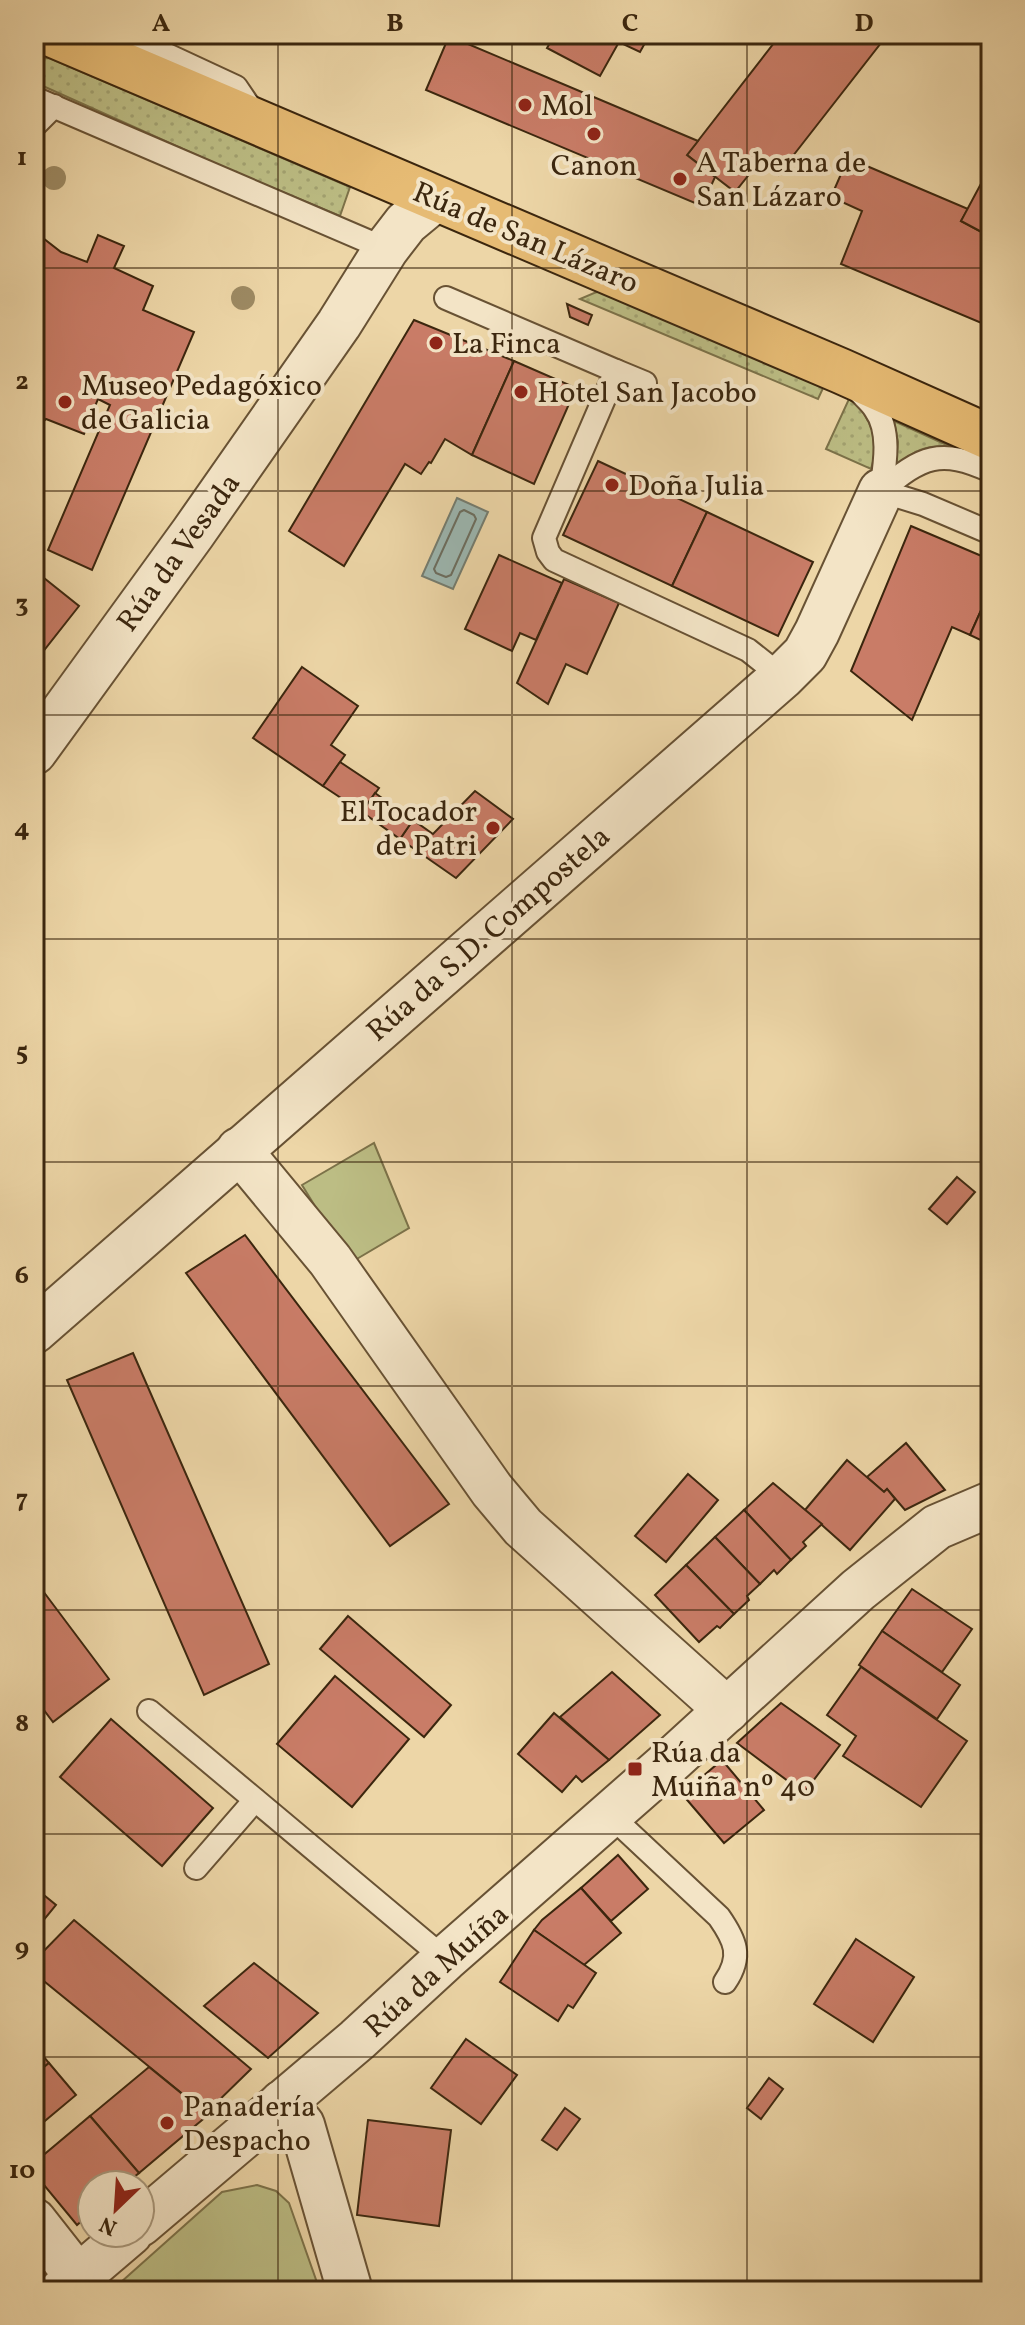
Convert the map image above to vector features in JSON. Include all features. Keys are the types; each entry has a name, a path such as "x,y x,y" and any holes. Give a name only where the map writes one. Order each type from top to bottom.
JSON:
{"main road":[{"name":"Rúa de San Lázaro","path":"48,38 260,123 991,438"}],"street":[{"name":"Rúa da Vesada","path":"34,752 193,533 339,324 386,249 406,223 435,199"},
{"name":"Rúa da S.D. Compostela","path":"34,1331 782,677 805,654 817,632 881,491"},
{"path":"239,1150 330,1260 502,1503 523,1527 727,1710"},
{"name":"Rúa da Muíña","path":"156,2210 357,2040 858,1590 937,1527 991,1504"},
{"path":"282,2103 302,2125 350,2291"},
{"path":"34,2221 70,2284 111,2249"}],"lane":[{"path":"122,34 236,87 260,123"},
{"path":"34,126 44,102 386,249"},
{"path":"446,298 645,383"},
{"path":"616,371 544,538 548,552 554,560 748,650 782,677"},
{"path":"841,371 877,410 886,442 881,491"},
{"path":"881,491 904,471 926,459 948,457 991,471"},
{"path":"881,491 923,504 991,533"},
{"path":"149,1711 445,1959"},
{"path":"196,1868 255,1800"},
{"path":"610,1815 719,1917 732,1935 736,1955 734,1970 725,1982"}],"green space":[{"path":"49,58 350,187 340,216 34,82 34,59"},
{"path":"601,290 824,386 818,399 580,299"},
{"path":"849,399 863,413 872,430 875,449 871,469 826,449"},
{"path":"894,421 949,446 920,450 896,466 898,442"},
{"path":"374,1143 409,1228 350,1263 302,1185"},
{"path":"257,2185 276,2191 289,2203 320,2291 111,2291 222,2192"}],"water":[{"path":"457,498 488,512 453,589 422,576"}],"building":[{"path":"555,34 650,34 640,52 619,42 600,76 547,48"},
{"path":"781,34 888,34 778,175 759,162 735,192 687,155"},
{"path":"449,36 698,141 687,155 715,177 702,206 426,90"},
{"path":"848,158 968,209 961,221 991,237 991,327 841,264 862,211 831,197"},
{"path":"991,165 991,237 961,221"},
{"name":"Museo Pedagóxico de Galicia","path":"34,231 61,252 87,262 98,235 124,246 114,268 153,286 143,310 194,332 92,570 48,550 110,405 98,399 84,434 46,419 34,430"},
{"path":"567,304 592,315 588,325 570,317"},
{"path":"414,320 514,361 472,455 445,439 421,474 405,464 344,566 289,531"},
{"path":"514,361 576,388 534,484 472,455"},
{"path":"598,461 707,512 672,586 563,535"},
{"path":"707,512 813,562 778,636 672,586"},
{"path":"911,526 991,560 991,588 970,635 952,627 912,720 851,671"},
{"path":"499,555 562,583 536,640 520,633 512,651 465,629"},
{"path":"34,570 79,606 34,663"},
{"path":"564,579 619,603 587,674 566,664 548,704 517,683"},
{"path":"991,588 991,645 970,635"},
{"path":"302,667 358,706 331,745 345,755 323,786 253,738"},
{"path":"340,762 379,788 362,812 323,786"},
{"path":"475,791 513,819 456,878 400,839 413,820 433,834"},
{"path":"375,793 413,820 400,839 362,812"},
{"path":"957,1177 975,1192 947,1224 929,1209"},
{"path":"245,1235 449,1504 390,1546 186,1273"},
{"path":"133,1353 269,1664 204,1695 67,1380"},
{"path":"906,1443 945,1490 905,1510 887,1489 884,1492 867,1477"},
{"path":"847,1460 884,1492 887,1489 895,1499 850,1550 805,1510"},
{"path":"688,1474 718,1500 666,1562 635,1536"},
{"path":"773,1483 822,1524 803,1542 806,1546 791,1560 744,1510"},
{"path":"744,1510 791,1560 777,1574 774,1570 760,1584 715,1537"},
{"path":"715,1537 760,1584 734,1614 686,1565"},
{"path":"686,1565 734,1614 699,1642 655,1595"},
{"path":"34,1579 109,1679 53,1722 34,1697"},
{"path":"912,1589 972,1629 942,1672 882,1631"},
{"path":"348,1616 451,1705 424,1737 320,1649"},
{"path":"882,1631 960,1685 937,1719 859,1665"},
{"path":"861,1667 967,1741 921,1807 843,1756 856,1736 827,1715"},
{"path":"612,1672 660,1715 609,1760 560,1717"},
{"path":"335,1676 409,1739 352,1807 277,1744"},
{"path":"781,1703 840,1745 804,1793 737,1743"},
{"path":"554,1713 609,1760 582,1782 576,1776 562,1792 518,1754"},
{"path":"111,1719 213,1808 162,1866 60,1777"},
{"path":"722,1760 764,1810 724,1843 682,1794"},
{"path":"618,1855 648,1889 611,1921 581,1888"},
{"path":"34,1887 56,1905 34,1932"},
{"path":"581,1888 621,1933 584,1965 534,1930"},
{"path":"74,1920 251,2069 206,2113 34,1973 34,1961"},
{"path":"534,1930 596,1973 573,2008 568,2005 558,2021 500,1982"},
{"path":"856,1939 914,1977 873,2042 814,2004"},
{"path":"254,1963 318,2013 268,2058 204,2006"},
{"path":"466,2039 517,2075 481,2124 431,2088"},
{"path":"34,2045 49,2063 34,2075"},
{"path":"49,2063 76,2095 34,2130 34,2075"},
{"path":"149,2067 208,2115 144,2169 136,2169 90,2116"},
{"path":"769,2078 783,2089 761,2119 747,2108"},
{"path":"565,2108 580,2119 557,2150 542,2140"},
{"path":"90,2116 136,2169 76,2169 76,2224 34,2173 34,2163"},
{"path":"368,2120 451,2130 439,2226 357,2215"},
{"path":"664,2285 717,2290 717,2291 664,2291"}],"place":[{"name":"Mol","path":"525,105"},
{"name":"Canon","path":"594,134"},
{"name":"A Taberna de San Lázaro","path":"680,179"},
{"name":"La Finca","path":"436,343"},
{"name":"Hotel San Jacobo","path":"521,392"},
{"name":"Museo Pedagóxico de Galicia","path":"65,402"},
{"name":"Doña Julia","path":"612,485"},
{"name":"El Tocador de Patri","path":"493,828"},
{"name":"Rúa da Muiña nº 40","path":"635,1769"},
{"name":"Panadería Despacho","path":"167,2123"}]}
